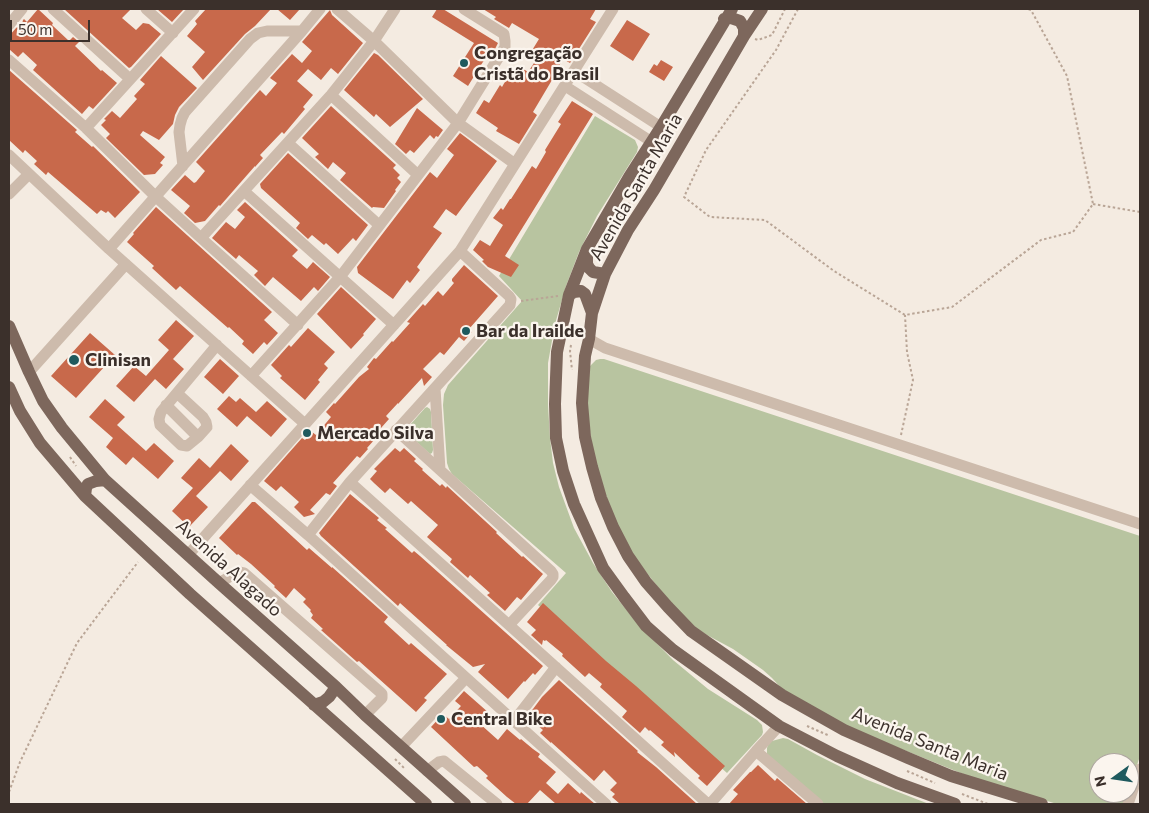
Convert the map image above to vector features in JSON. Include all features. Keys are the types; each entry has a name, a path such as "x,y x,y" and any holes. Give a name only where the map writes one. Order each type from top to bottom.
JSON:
{"main road":[{"name":"Avenida Santa Maria","path":"762,9 628,230 605,274 592,313 585,356 582,403 585,436 596,482 604,505 628,556 646,582 668,607 691,631 782,695 844,730 951,776 1042,804"},
{"name":"Avenida Santa Maria","path":"728,14 587,249 569,295 557,352 555,404 556,438 563,471 574,504 603,568 646,626 673,650 779,726 837,756 897,783 958,799"},
{"path":"728,14 731,18 740,21 744,28 744,36"},
{"path":"587,249 587,264 589,268 593,272 605,274"},
{"path":"569,295 581,291 585,294 592,313"},
{"name":"Avenida Alagado","path":"9,326 44,401 105,480 465,804"},
{"path":"9,387 20,411 40,443 85,496 314,705 426,804"},
{"path":"85,496 88,484 105,480"},
{"path":"314,705 323,702 336,687"}],"street":[{"path":"9,25 22,9"},
{"path":"54,9 130,80"},
{"path":"146,9 173,33"},
{"path":"86,128 194,9"},
{"path":"109,249 156,198 320,9"},
{"path":"337,9 374,41 458,123 515,164"},
{"path":"201,238 332,96 396,9"},
{"path":"251,376 340,277 458,123 505,47 504,34 464,9"},
{"path":"188,555 460,251 613,9"},
{"path":"183,166 179,132 185,112 250,39 258,33 267,31 302,31"},
{"path":"9,60 86,128 156,198 298,325"},
{"path":"574,71 661,127"},
{"path":"564,86 652,142"},
{"path":"332,96 418,175"},
{"path":"288,143 379,225"},
{"path":"9,155 109,249 305,424"},
{"path":"9,194 29,174"},
{"path":"244,191 394,325"},
{"path":"308,535 350,482 510,305 511,298 460,251"},
{"path":"29,372 126,264"},
{"path":"588,338 606,348 1140,524"},
{"path":"177,393 203,417 207,427 187,446 181,445 160,425 160,412 217,345"},
{"path":"434,388 440,470"},
{"path":"166,405 198,437"},
{"path":"396,430 553,574 551,580 509,625"},
{"path":"350,482 709,804 779,726"},
{"path":"250,486 308,535 606,804"},
{"path":"219,583 236,573 244,574 380,692 382,698 365,715"},
{"path":"514,721 556,667"},
{"path":"401,747 466,678"},
{"path":"756,751 818,804"},
{"path":"427,771 439,762 447,762 497,804"},
{"path":"1128,804 1140,769"}],"path":[{"path":"744,36 758,40 772,35 785,9"},
{"path":"798,9 776,50 706,150 684,197 710,217 764,220 834,271 905,315 952,307 1041,240 1074,232 1092,204 1067,76 1030,9"},
{"path":"615,228 624,211 641,187"},
{"path":"1092,204 1140,212"},
{"path":"511,302 569,295"},
{"path":"898,444 913,380 907,352 905,315"},
{"path":"572,342 570,351 572,371"},
{"path":"9,792 20,762 77,643 145,552"},
{"path":"807,726 834,738"},
{"path":"906,771 942,786"},
{"path":"958,799 988,804"}],"green space":[{"path":"595,116 635,140 638,147 637,152 597,216 579,252 566,286 555,324 548,363 548,405 553,463 559,487 574,528 593,563 612,592 637,623 673,660 708,689 762,725 762,735 727,773 538,605 566,573 452,474 447,463 444,394 448,385 522,301 499,276"},
{"path":"604,359 1140,536 1140,756 1139,759 1139,753 1089,753 1089,803 1124,804 1057,804 973,778 852,729 783,690 763,670 733,649 696,628 672,605 632,554 617,525 595,466 586,403 590,366 596,360"},
{"path":"427,407 431,412 433,450 430,454 407,431 409,426"},
{"path":"783,738 865,779 929,804 823,804 767,754 768,745 772,741"}],"building":[{"path":"38,9 69,41 73,37 79,42 75,46 101,71 117,83 93,109 89,106 82,114 33,70 37,65 23,52 18,57 9,49 9,36 24,19 27,22"},
{"path":"64,9 131,9 122,18 136,30 143,23 149,24 161,34 129,68"},
{"path":"157,9 184,9 172,22"},
{"path":"206,9 271,9 203,80 192,67 205,52 187,36 197,24 195,21"},
{"path":"277,9 300,9 290,20"},
{"path":"437,9 443,9 498,43 494,51 491,49 468,86 453,76 474,43 432,17"},
{"path":"483,9 596,9 590,19 596,22 570,63 563,59 533,112 537,115 519,144 496,131 498,128 476,113 484,100 489,103 510,73 517,77 522,68 528,72 538,57 531,52 539,39 512,23 509,28 494,19 496,17"},
{"path":"330,10 332,15 363,43 338,74 331,68 321,80 308,69 297,81 313,95 303,107 305,109 284,134 282,132 260,155 263,158 220,206 205,221 195,223 184,213 190,206 171,190 185,175 194,183 196,182 205,171 196,162 260,90 266,96 277,83 270,78 292,54 302,63 312,51 302,42"},
{"path":"627,20 650,34 633,61 610,46"},
{"path":"374,53 423,99 390,127 376,114 374,117 344,90"},
{"path":"161,56 197,88 179,107 173,124 159,140 143,131 140,135 165,157 160,163 163,165 155,174 144,175 106,138 110,134 101,125 112,111 120,118 137,99 134,96 145,84 140,80"},
{"path":"661,60 673,67 664,81 649,72 654,64 657,66"},
{"path":"9,70 77,130 75,132 93,146 140,192 115,218 108,211 106,213 101,210 97,214 48,172 46,175 34,164 37,161 25,150 23,153 9,140"},
{"path":"572,101 593,114 505,256 519,265 511,277 488,267 482,261 484,260 473,250 480,240 490,246 503,225 493,218 501,208 503,210 532,166 536,169 561,124 558,122"},
{"path":"331,106 396,165 393,168 400,175 397,178 401,182 384,208 372,208 340,180 346,173 333,162 328,169 315,157 319,154 302,138"},
{"path":"417,108 443,130 434,139 430,135 414,153 410,150 406,154 395,144"},
{"path":"460,133 497,161 456,216 446,209 433,227 442,233 417,267 420,270 410,283 407,280 393,299 358,273 357,267 430,172 437,178 454,155 447,149"},
{"path":"288,153 368,225 356,241 353,238 338,254 326,243 324,245 312,235 308,239 296,228 300,223 261,188 260,184"},
{"path":"245,202 298,250 292,256 307,269 313,262 330,277 318,291 314,287 301,301 273,277 265,286 254,275 258,271 239,255 236,259 212,238 226,222 235,229 245,217 237,210"},
{"path":"156,207 272,312 264,320 278,333 267,345 264,342 253,354 242,344 244,341 229,327 180,286 176,290 152,268 154,266 127,242"},
{"path":"464,265 498,296 469,329 472,332 464,341 459,337 444,355 440,352 423,369 432,377 424,386 422,378 386,416 389,419 373,437 375,439 368,449 360,458 357,456 333,483 337,486 330,495 326,493 310,510 315,514 304,517 294,507 299,502 281,486 276,491 264,481 302,438 305,440 312,432 316,435 331,417 326,412 369,369 367,367 374,358 376,359 393,342 410,323 407,322 423,304 425,306 438,291 443,296 454,283 452,279"},
{"path":"341,287 376,319 351,349 317,314"},
{"path":"176,320 194,336 173,359 184,369 166,389 155,379 134,402 116,386 134,366 146,376 169,350 158,340"},
{"path":"308,328 335,352 324,364 328,368 318,380 320,382 305,400 280,378 282,376 271,365"},
{"path":"90,333 115,355 76,398 51,376"},
{"path":"220,359 239,376 223,394 204,377"},
{"path":"229,396 236,402 240,398 256,412 267,401 287,419 271,437 247,416 237,427 217,409"},
{"path":"105,399 125,417 117,425 146,451 154,443 174,461 158,479 133,457 126,465 106,447 113,438 89,417"},
{"path":"231,444 249,461 231,481 220,471 196,496 208,507 189,527 172,511 193,488 181,478 199,458 210,468"},
{"path":"395,448 400,452 404,448 416,459 414,461 422,470 440,486 442,484 446,488 447,486 522,557 543,574 521,600 517,597 505,611 487,595 490,593 470,575 468,578 450,562 452,559 427,537 438,525 411,501 408,504 390,488 385,493 370,479 377,471 374,469"},
{"path":"350,494 379,518 377,520 387,528 385,529 412,553 414,551 420,556 543,666 535,675 533,673 524,681 508,699 478,672 485,664 473,667 400,603 398,606 321,536 319,533"},
{"path":"252,502 255,502 307,550 309,548 332,567 388,617 384,622 409,645 411,643 447,674 424,698 427,700 416,712 321,630 323,629 311,618 313,615 311,610 303,602 306,599 294,588 286,598 251,564 237,555 219,538"},
{"path":"543,603 725,766 707,786 698,778 700,776 674,752 675,757 661,745 664,742 650,730 645,727 640,733 622,717 627,711 600,687 602,684 589,673 585,677 562,656 563,654 546,640 543,640 542,645 531,635 536,630 527,622"},
{"path":"559,680 697,804 620,804 612,797 615,794 610,790 617,783 604,770 594,781 551,743 540,733 543,730 527,717 542,697"},
{"path":"464,691 489,713 479,723 498,740 507,729 540,754 538,757 556,772 546,783 558,794 568,783 595,804 556,804 540,790 527,804 516,804 507,797 486,778 488,776 477,766 474,767 431,727 443,714 449,719 461,706 455,701"},
{"path":"758,765 775,781 777,778 807,804 729,804 738,794 733,790"}],"place":[{"name":"Congregação Cristã do Brasil","path":"464,63"},
{"name":"Bar da Irailde","path":"466,331"},
{"name":"Clinisan","path":"74,360"},
{"name":"Mercado Silva","path":"307,433"},
{"name":"Central Bike","path":"441,719"}]}
